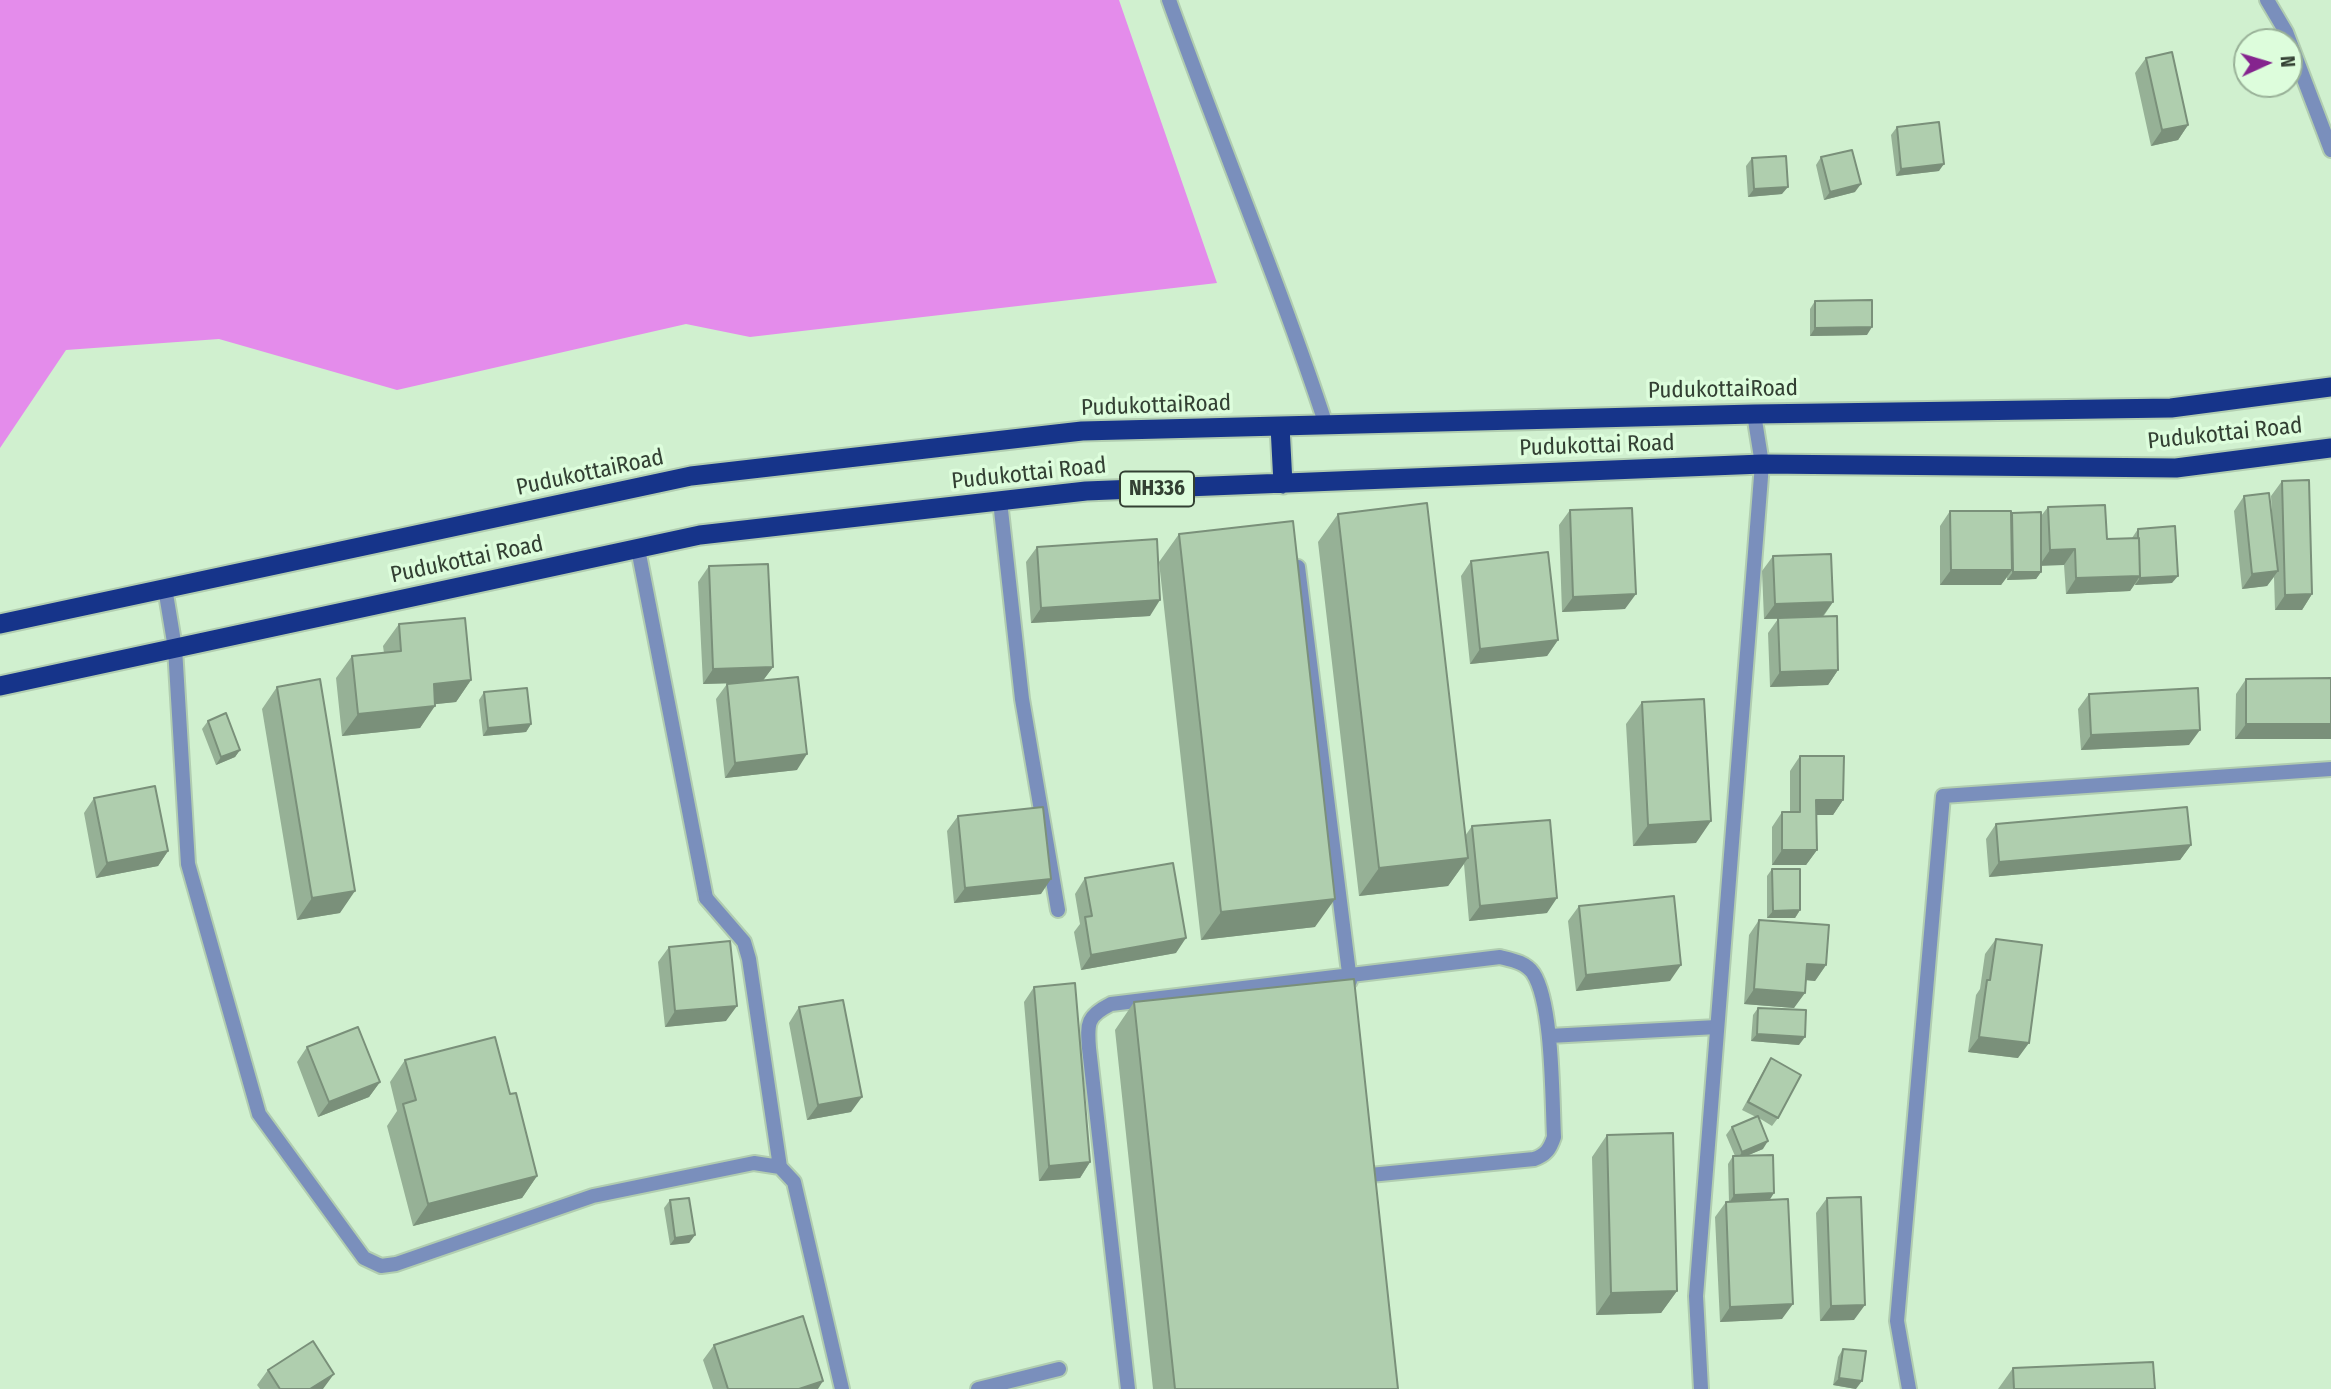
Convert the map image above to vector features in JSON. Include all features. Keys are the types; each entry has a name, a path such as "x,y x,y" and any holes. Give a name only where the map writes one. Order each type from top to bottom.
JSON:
{"highway":[{"name":"PudukottaiRoad","path":"0,624 691,477 1082,432 1754,414 2171,408 2331,387"},
{"path":"1280,426 1283,484"},
{"name":"Pudukottai Road","path":"0,686 700,535 1086,491 1762,464 2176,468 2331,448"}],"street":[{"path":"1169,0 1209,113 1283,302 1325,425"},
{"path":"2267,0 2286,32 2331,150"},
{"path":"1701,1389 1696,1296 1762,464 1754,414"},
{"path":"999,501 1022,699 1058,910"},
{"path":"638,548 706,898 744,942 749,959 780,1167 794,1182 842,1389"},
{"path":"1296,555 1352,1001"},
{"path":"165,588 175,648 188,864 259,1114 364,1258 382,1266 396,1264 593,1196 754,1163 780,1167"},
{"path":"1909,1389 1897,1321 1943,796 2331,769"},
{"path":"1128,1389 1089,1048 1088,1027 1095,1012 1111,1004 1349,974 1500,957 1519,961 1532,971 1540,986 1549,1036 1554,1137 1550,1149 1544,1156 1534,1159 1370,1175"},
{"path":"1549,1036 1717,1027"},
{"path":"978,1389 1059,1368"}],"shaded area":[{"path":"0,0 1119,0 1217,283 750,337 686,324 397,390 219,339 66,350 0,448"}],"building":[{"path":"2172,52 2188,125 2162,130 2146,58"},
{"path":"1939,122 1944,164 1901,169 1897,127"},
{"path":"1852,150 1861,184 1830,192 1821,157"},
{"path":"1786,156 1788,187 1754,189 1752,158"},
{"path":"1872,300 1872,327 1815,328 1815,301"},
{"path":"2309,480 2312,594 2285,595 2282,481"},
{"path":"2269,493 2278,571 2252,574 2244,496"},
{"path":"1427,503 1468,858 1379,868 1338,514"},
{"path":"2105,505 2107,539 2139,538 2140,576 2076,578 2075,549 2050,550 2048,507"},
{"path":"1632,508 1636,594 1573,597 1570,510"},
{"path":"1950,511 2011,511 2012,570 1951,570"},
{"path":"2041,512 2041,572 2013,572 2012,513"},
{"path":"1293,521 1335,899 1221,912 1179,534"},
{"path":"2175,526 2178,576 2140,578 2138,529"},
{"path":"1157,539 1160,600 1041,608 1037,547"},
{"path":"1548,552 1558,640 1480,649 1471,561"},
{"path":"1831,554 1833,602 1775,604 1773,556"},
{"path":"768,564 773,667 713,669 709,566"},
{"path":"1837,616 1838,670 1780,672 1778,618"},
{"path":"465,618 471,680 434,684 435,706 358,714 352,656 401,651 399,624"},
{"path":"798,677 807,754 735,763 727,684"},
{"path":"2331,678 2331,724 2246,724 2246,679"},
{"path":"320,679 355,891 312,898 277,687"},
{"path":"527,688 531,724 488,728 484,692"},
{"path":"2198,688 2200,730 2091,735 2089,694"},
{"path":"1704,699 1711,821 1648,825 1642,702"},
{"path":"226,713 240,750 221,757 208,721"},
{"path":"1800,756 1844,756 1843,800 1816,800 1817,850 1782,850 1782,812 1800,812"},
{"path":"155,786 168,851 107,863 94,798"},
{"path":"1043,807 1051,879 965,888 958,816"},
{"path":"2187,807 2191,845 1999,862 1996,824"},
{"path":"1550,820 1557,898 1480,906 1472,826"},
{"path":"1173,863 1186,938 1091,955 1085,917 1092,916 1085,878"},
{"path":"1772,869 1800,869 1800,910 1773,911"},
{"path":"1674,896 1681,965 1586,975 1579,906"},
{"path":"1759,920 1829,925 1826,965 1807,964 1805,993 1754,989"},
{"path":"1996,939 2042,945 2029,1043 1979,1037"},
{"path":"730,941 737,1006 675,1011 669,947"},
{"path":"1354,979 1398,1389 1175,1389 1134,1002"},
{"path":"1075,983 1090,1162 1049,1166 1034,987"},
{"path":"843,1000 862,1097 818,1105 799,1007"},
{"path":"1758,1008 1806,1010 1805,1037 1757,1034"},
{"path":"358,1027 380,1082 329,1102 307,1047"},
{"path":"495,1037 510,1094 516,1093 537,1176 428,1204 403,1104 416,1100 405,1060"},
{"path":"1771,1058 1801,1075 1778,1118 1748,1102"},
{"path":"1758,1116 1768,1141 1742,1152 1732,1127"},
{"path":"1673,1133 1677,1291 1611,1293 1607,1135"},
{"path":"1773,1155 1774,1193 1734,1195 1733,1156"},
{"path":"1861,1197 1865,1305 1831,1306 1827,1198"},
{"path":"689,1198 695,1235 675,1238 670,1200"},
{"path":"1788,1199 1793,1304 1730,1307 1726,1202"},
{"path":"803,1316 823,1381 799,1389 728,1389 714,1345"},
{"path":"313,1341 334,1374 310,1389 280,1389 268,1370"},
{"path":"1843,1349 1866,1351 1862,1381 1839,1378"},
{"path":"2153,1362 2155,1389 2014,1389 2013,1368"}]}
